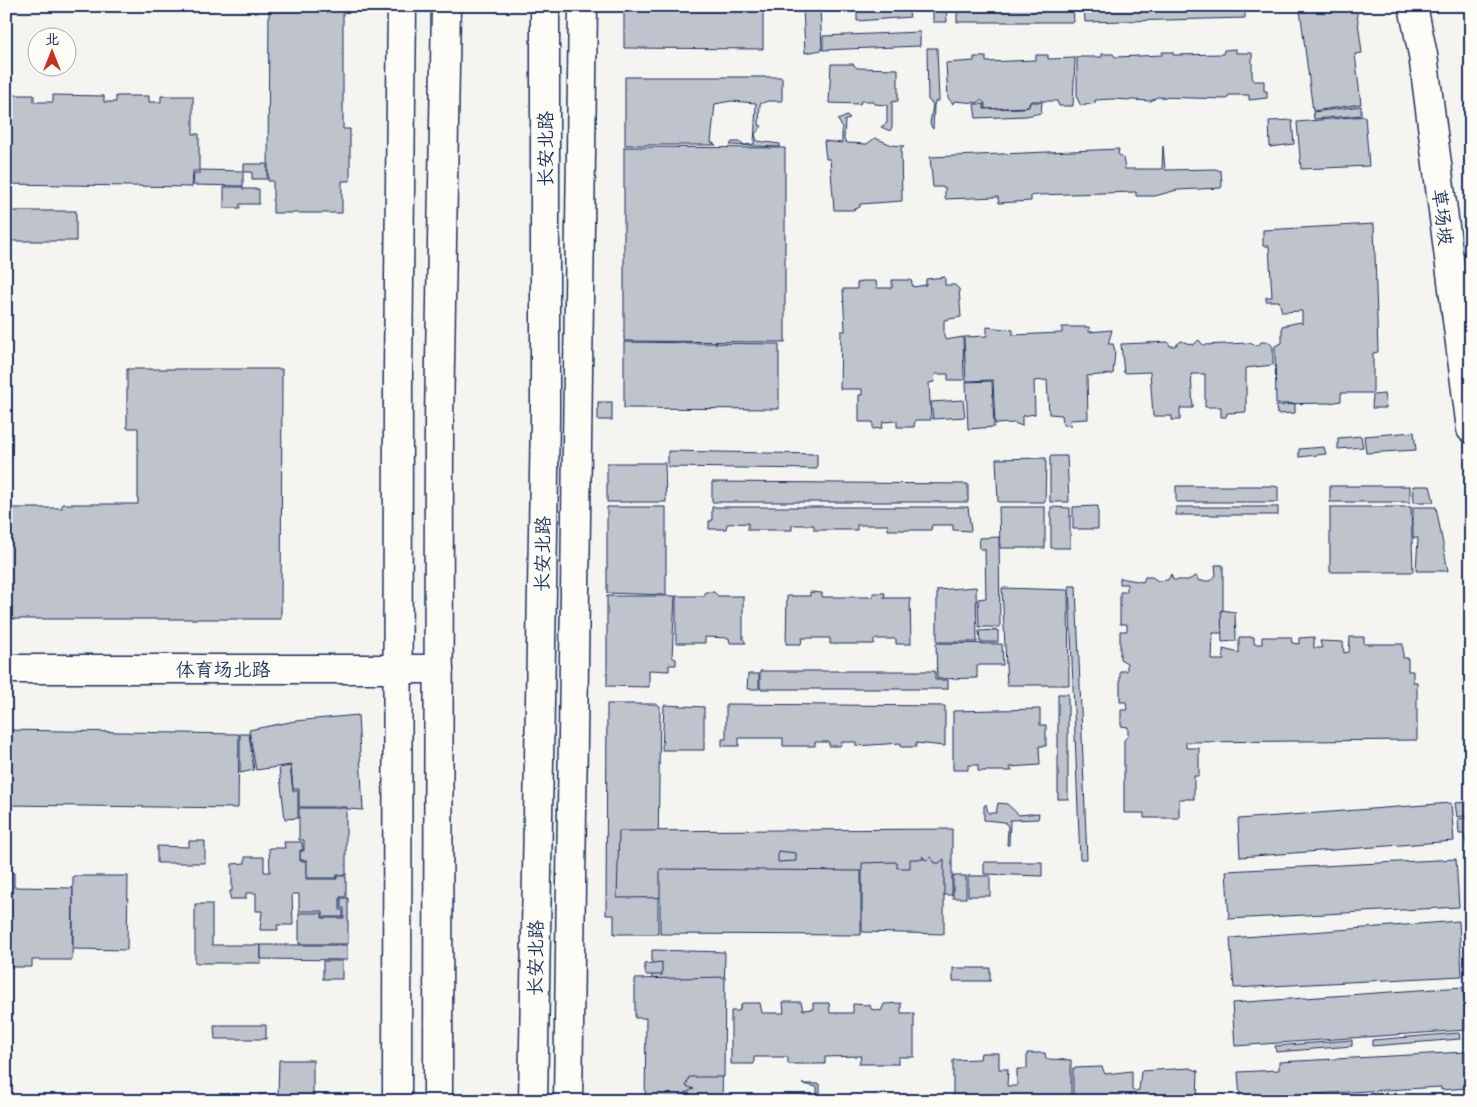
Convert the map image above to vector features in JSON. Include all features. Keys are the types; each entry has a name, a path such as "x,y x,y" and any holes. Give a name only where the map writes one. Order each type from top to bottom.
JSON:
{"street":[{"path":"397,1101 398,370 402,6"},
{"path":"438,1101 439,421 446,6"},
{"name":"长安北路","path":"533,1101 544,418 545,6"},
{"path":"568,1101 583,6"},
{"name":"草场坡","path":"1413,6 1423,56 1471,429"},
{"name":"体育场北路","path":"6,669 439,669"}],"building":[{"path":"269,6 343,6 343,129 350,129 350,181 342,181 342,213 273,213 273,181 268,181"},
{"path":"624,6 763,6 763,49 624,48"},
{"path":"803,6 820,6 822,50 805,53"},
{"path":"857,6 907,6 910,17 857,21"},
{"path":"933,6 946,6 947,22 933,22"},
{"path":"957,6 1073,6 1074,22 957,22"},
{"path":"1084,6 1245,6 1245,18 1085,22"},
{"path":"1309,6 1356,6 1362,53 1355,54 1361,104 1313,111 1300,9"},
{"path":"920,32 920,46 823,50 823,36"},
{"path":"927,48 937,48 939,101 935,101 933,129 930,124 933,104 928,100"},
{"path":"1236,49 1236,53 1252,53 1252,77 1254,81 1264,81 1264,91 1267,91 1267,98 1249,100 1249,95 1229,95 1227,99 1157,97 1151,101 1095,100 1095,103 1081,106 1077,98 1077,57 1102,57 1102,54 1113,54 1115,57 1162,55 1162,52 1173,52 1173,55 1223,54 1224,50"},
{"path":"1036,55 1048,55 1048,59 1075,58 1073,106 1059,106 1057,101 1031,101 1027,107 985,109 985,103 980,100 978,103 954,101 953,104 948,98 946,63 974,61 974,57 986,57 986,62 1036,60"},
{"path":"831,64 853,64 857,68 898,69 898,101 892,102 892,127 890,131 881,127 887,123 887,105 874,104 872,101 861,101 860,104 829,103"},
{"path":"625,77 782,77 782,101 768,101 760,104 759,125 762,126 755,134 757,141 780,144 780,147 730,145 732,142 741,142 744,145 754,144 756,103 731,101 715,104 711,142 716,145 625,145"},
{"path":"6,95 34,95 34,102 53,102 53,95 104,96 104,102 116,102 116,96 149,96 149,102 161,102 161,96 193,96 193,134 199,134 199,171 193,171 192,187 6,184"},
{"path":"1030,102 1042,102 1041,113 1026,116 976,118 974,104 984,104 984,109 1024,108 1029,107"},
{"path":"1361,106 1361,115 1314,119 1313,112"},
{"path":"847,116 850,119 845,120 844,139 847,143 867,144 875,138 892,145 904,146 901,148 902,201 860,204 860,207 853,210 834,210 830,159 826,159 824,141 842,143 842,127 838,120"},
{"path":"1365,116 1369,166 1301,169 1297,122"},
{"path":"1292,120 1294,144 1270,147 1269,121"},
{"path":"1163,146 1165,170 1215,169 1221,171 1221,188 1177,190 1155,196 1136,196 1136,192 1037,195 1031,196 1031,201 999,203 998,197 945,199 945,187 933,187 930,157 1119,149 1118,154 1123,158 1125,169 1162,169"},
{"path":"624,147 785,148 785,342 624,341"},
{"path":"244,164 267,164 267,179 252,179 252,172 244,172"},
{"path":"200,170 243,171 243,186 193,185 194,173 200,173"},
{"path":"224,187 259,189 259,204 240,204 240,208 224,208"},
{"path":"6,211 76,211 76,241 6,241"},
{"path":"1374,224 1378,352 1373,353 1373,393 1341,393 1341,401 1330,403 1276,404 1275,346 1282,343 1282,326 1300,322 1302,324 1302,311 1282,312 1279,301 1266,301 1266,297 1272,297 1269,246 1263,246 1263,230"},
{"path":"945,277 945,285 955,285 959,289 961,317 944,320 944,337 946,340 963,337 964,380 948,380 948,374 935,374 934,382 929,383 931,420 915,420 914,427 897,427 897,421 883,422 882,428 873,429 873,422 859,422 859,395 862,395 862,389 840,389 841,331 845,331 843,289 857,289 857,283 863,281 876,281 877,288 892,288 892,280 911,280 913,287 926,285 926,279"},
{"path":"987,327 1013,330 1013,335 1062,333 1062,327 1089,327 1089,332 1112,330 1108,344 1113,344 1115,351 1113,374 1087,376 1088,419 1070,420 1071,425 1063,425 1062,415 1049,414 1047,380 1034,381 1035,414 1022,416 1022,426 1014,423 995,424 993,380 966,381 964,337 987,336"},
{"path":"1199,340 1203,345 1249,343 1258,346 1261,342 1269,342 1273,347 1273,365 1246,368 1246,412 1227,413 1226,417 1221,417 1221,407 1205,407 1205,374 1191,374 1193,408 1180,408 1180,420 1172,420 1172,416 1153,416 1150,372 1124,373 1121,344 1168,342 1170,346 1175,346 1181,341 1193,345"},
{"path":"624,342 779,344 779,409 624,408"},
{"path":"127,369 282,369 281,619 6,619 6,508 62,508 62,504 138,504 138,428 127,428"},
{"path":"992,381 994,427 968,429 966,382"},
{"path":"1384,394 1386,408 1372,408 1373,395"},
{"path":"963,400 965,417 933,419 931,402"},
{"path":"598,402 612,402 612,420 598,420"},
{"path":"1295,404 1295,413 1277,414 1276,406"},
{"path":"1414,432 1416,450 1366,453 1364,436"},
{"path":"1361,436 1363,447 1338,449 1338,438"},
{"path":"1324,447 1326,454 1299,457 1299,449"},
{"path":"668,451 817,454 817,469 668,467"},
{"path":"1050,456 1067,456 1069,502 1050,502"},
{"path":"1046,458 1045,502 998,502 996,459"},
{"path":"607,463 665,463 666,502 607,502"},
{"path":"712,482 968,484 968,502 712,502"},
{"path":"1176,486 1272,486 1278,487 1278,502 1176,502"},
{"path":"1330,486 1410,486 1410,502 1330,502"},
{"path":"1413,486 1430,486 1434,502 1414,502"},
{"path":"1098,506 1098,529 1073,529 1073,507"},
{"path":"607,507 666,507 666,595 607,593"},
{"path":"712,507 968,507 971,531 953,530 953,525 932,525 931,530 888,530 888,525 857,525 857,530 814,530 814,525 792,525 792,530 748,530 748,523 727,524 726,529 709,529 709,521 712,521"},
{"path":"999,507 1045,507 1045,548 1000,548"},
{"path":"1051,507 1070,508 1070,548 1051,548"},
{"path":"1176,507 1278,507 1278,515 1176,515"},
{"path":"1330,507 1411,507 1413,572 1330,572"},
{"path":"1413,507 1436,507 1448,571 1416,571 1418,538 1413,538"},
{"path":"999,537 1000,627 979,627 978,599 986,598 985,549 980,549 979,538"},
{"path":"1215,565 1223,565 1223,633 1213,633 1212,660 1224,660 1223,649 1239,653 1239,637 1254,637 1254,644 1262,644 1262,637 1291,637 1292,643 1299,644 1299,638 1314,637 1314,648 1322,648 1320,641 1343,642 1344,653 1349,652 1350,637 1364,637 1364,644 1403,644 1403,658 1408,658 1408,671 1413,671 1413,682 1417,682 1417,740 1186,742 1186,748 1199,748 1199,776 1194,776 1194,799 1179,799 1179,818 1144,818 1144,813 1124,813 1124,740 1128,736 1128,727 1121,726 1121,710 1127,710 1126,702 1120,702 1120,671 1127,671 1127,663 1120,659 1120,631 1127,631 1127,624 1120,624 1120,592 1127,592 1127,584 1120,584 1120,578 1143,582 1145,577 1152,577 1158,581 1168,580 1171,574 1173,580 1188,580 1196,576 1199,581 1211,581 1216,575"},
{"path":"1069,586 1076,586 1087,859 1080,859"},
{"path":"976,587 977,642 937,642 937,590"},
{"path":"1002,588 1068,590 1069,685 1007,685"},
{"path":"705,592 714,592 718,596 743,596 743,639 746,643 730,643 729,638 705,637 705,643 676,643 676,596 705,596"},
{"path":"810,592 822,593 822,597 873,597 873,593 885,593 884,598 910,598 911,644 896,644 896,639 874,639 874,644 830,644 830,638 802,638 801,644 786,644 787,596 810,596"},
{"path":"607,596 675,596 672,657 676,659 676,665 669,665 669,671 649,670 649,687 607,686"},
{"path":"1221,610 1235,612 1236,641 1222,642"},
{"path":"998,630 998,642 980,642 979,631"},
{"path":"936,643 1002,644 1003,665 977,665 977,678 937,679"},
{"path":"760,671 935,671 935,680 948,680 948,689 760,689"},
{"path":"748,674 759,674 759,689 747,689"},
{"path":"1058,694 1068,694 1068,799 1058,799"},
{"path":"607,704 655,704 660,706 658,851 671,852 669,867 658,867 658,934 614,934 614,915 606,915"},
{"path":"726,704 945,706 945,746 916,743 916,747 901,747 901,743 856,746 856,742 842,742 840,746 829,746 829,742 815,742 815,746 783,746 783,738 739,738 739,746 722,746 722,739 726,739"},
{"path":"664,705 704,707 704,750 662,750"},
{"path":"1040,709 1040,725 1046,725 1046,746 1039,746 1040,765 1010,767 1012,771 978,771 978,765 968,765 968,770 953,770 953,711"},
{"path":"358,715 363,810 347,809 347,807 299,807 299,789 293,789 291,765 256,770 249,730 295,721"},
{"path":"6,730 239,734 238,808 6,805"},
{"path":"240,734 249,734 254,770 240,773"},
{"path":"290,766 293,791 298,791 298,818 285,819 279,768"},
{"path":"1471,802 1471,815 1457,817 1455,803"},
{"path":"998,803 1007,804 1019,815 1039,813 1038,819 1010,820 1009,845 1007,845 1008,827 1005,822 984,820 984,806 986,804 988,813 996,813"},
{"path":"1451,803 1454,841 1240,857 1238,819"},
{"path":"299,808 346,808 346,875 337,875 337,878 307,878 307,860 300,860 300,851 304,851 304,840 299,840"},
{"path":"1471,817 1471,869 1464,834 1459,834 1458,819"},
{"path":"952,829 952,895 617,898 619,831"},
{"path":"189,841 205,841 205,863 157,863 157,846 189,847"},
{"path":"284,842 302,842 303,850 300,850 300,861 306,861 306,879 337,879 337,876 346,876 346,897 340,897 340,910 343,910 343,917 323,917 323,911 299,911 299,894 292,894 293,925 277,925 278,930 260,930 262,911 256,911 256,893 246,893 246,899 230,899 230,891 232,891 232,864 245,863 245,857 264,857 264,872 270,872 269,848 285,848"},
{"path":"778,851 796,853 796,861 778,862"},
{"path":"922,856 926,860 931,857 935,863 939,863 944,859 944,934 862,932 862,863 894,862 897,863 897,868 910,868 910,859 924,859"},
{"path":"1456,859 1459,907 1229,919 1226,871"},
{"path":"984,862 1042,862 1042,876 984,874"},
{"path":"660,869 861,871 861,935 660,934"},
{"path":"6,873 14,873 14,887 73,888 72,960 32,960 32,967 6,967"},
{"path":"73,876 128,876 127,950 73,949"},
{"path":"953,876 966,876 966,898 953,898"},
{"path":"968,876 990,876 990,896 968,896"},
{"path":"341,898 348,898 348,944 299,944 299,913 322,913 322,918 344,918"},
{"path":"195,904 212,904 212,945 261,945 261,963 195,963"},
{"path":"1459,921 1462,976 1234,988 1230,938"},
{"path":"261,945 347,945 347,960 261,959"},
{"path":"652,950 725,952 722,1101 651,1101"},
{"path":"323,961 342,961 342,979 323,979"},
{"path":"662,962 662,975 646,975 644,964"},
{"path":"953,968 990,968 990,981 953,981"},
{"path":"725,977 724,1077 689,1077 686,1086 694,1089 685,1093 683,1099 685,1101 645,1101 646,1018 635,1018 635,979"},
{"path":"1463,987 1466,1030 1235,1046 1232,1003"},
{"path":"783,1002 801,1002 803,1010 813,1009 813,1003 829,1003 830,1013 853,1013 853,1004 870,1005 871,1009 881,1011 884,1004 901,1003 901,1013 914,1013 914,1057 898,1057 898,1064 859,1064 861,1056 825,1057 825,1064 788,1064 788,1057 754,1057 754,1064 731,1064 731,1011 739,1011 742,1003 760,1003 762,1013 784,1013"},
{"path":"214,1025 266,1025 266,1039 215,1039"},
{"path":"1459,1033 1460,1039 1372,1046 1372,1040"},
{"path":"1352,1040 1352,1046 1276,1052 1275,1046"},
{"path":"1466,1052 1468,1088 1441,1090 1441,1087 1240,1098 1238,1072 1279,1070 1279,1062"},
{"path":"981,1053 999,1053 999,1069 1008,1069 1007,1086 1017,1086 1017,1069 1027,1069 1027,1053 1045,1053 1046,1059 1071,1060 1071,1101 1060,1101 1060,1099 1044,1099 1043,1101 982,1101 982,1099 966,1099 966,1101 953,1101 953,1060 980,1059"},
{"path":"279,1060 313,1060 313,1101 259,1101 259,1094 278,1094"},
{"path":"1102,1067 1105,1074 1132,1071 1132,1090 1135,1091 1139,1090 1141,1071 1190,1068 1198,1071 1197,1101 1073,1101 1073,1068"},
{"path":"802,1084 820,1084 820,1101 805,1101 803,1096 817,1095 817,1087"},
{"path":"1471,1098 1471,1101 1411,1101"}]}
